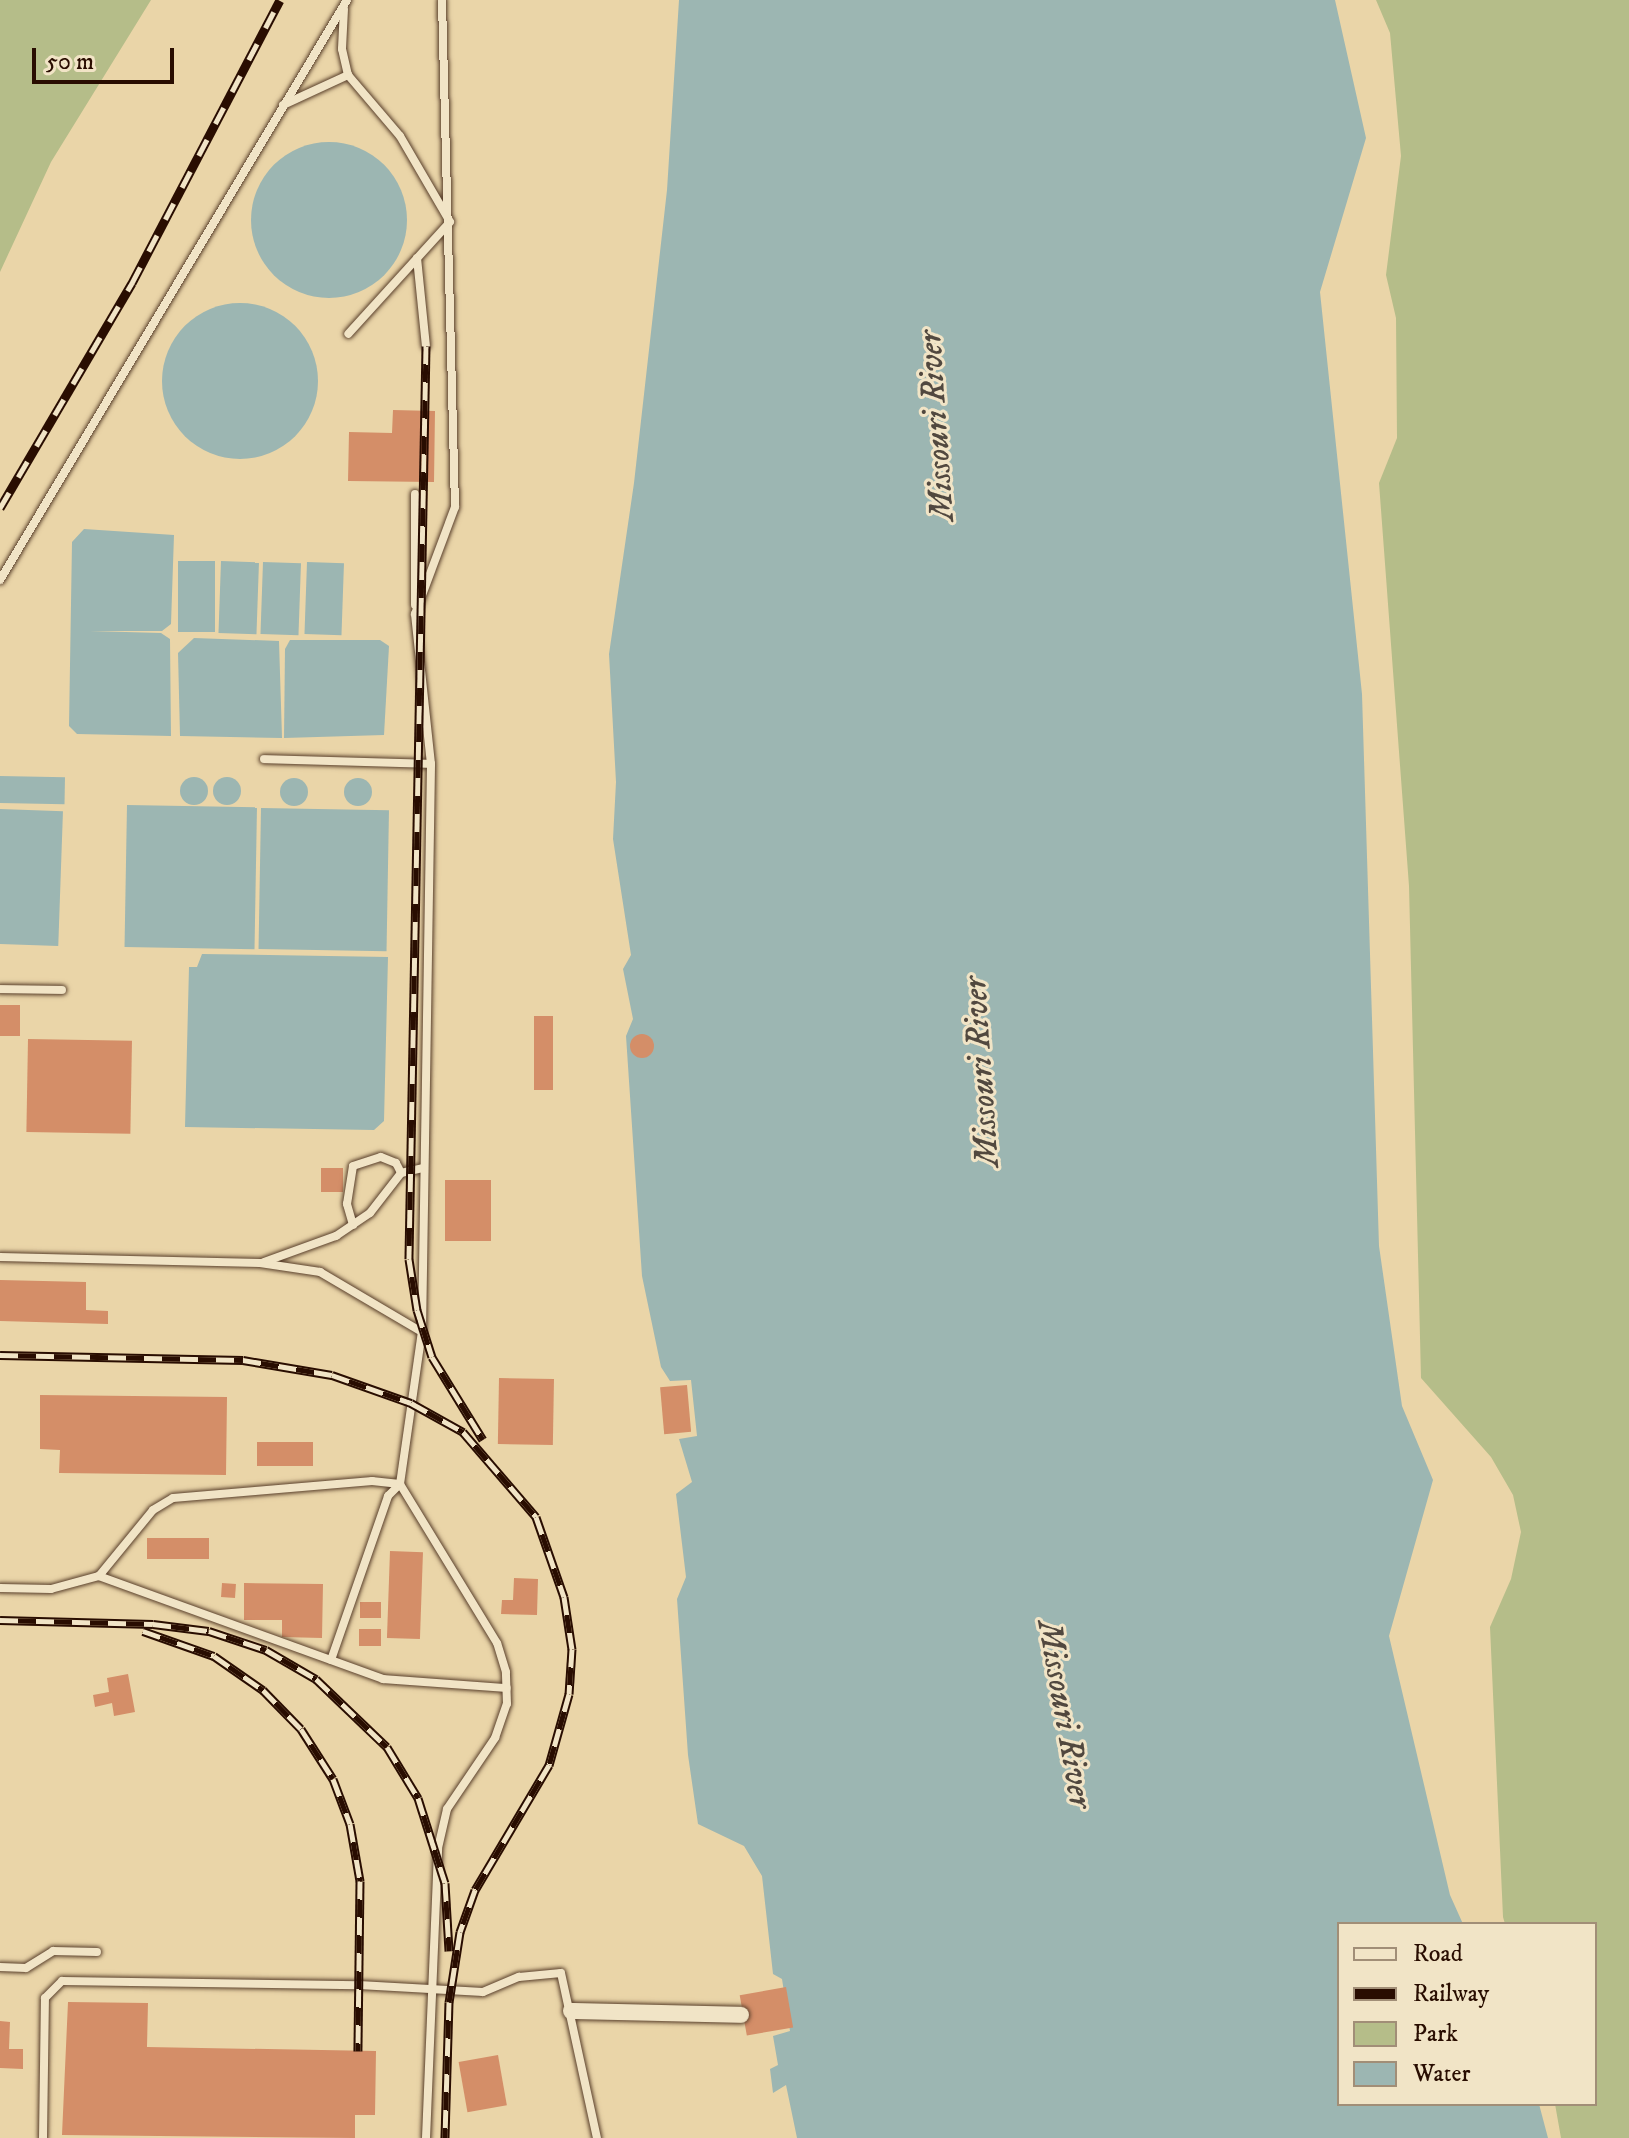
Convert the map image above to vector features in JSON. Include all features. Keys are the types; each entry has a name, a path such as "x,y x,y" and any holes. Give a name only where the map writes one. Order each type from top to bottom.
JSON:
{"street":[{"path":"571,2011 741,2015"}],"lane":[{"path":"415,614 455,507 442,0"},
{"path":"346,2 341,32 348,75 400,136 450,222"},
{"path":"0,580 279,108 346,2"},
{"path":"279,108 348,75"},
{"path":"348,334 450,222"},
{"path":"417,258 426,346"},
{"path":"331,1660 388,1496 400,1484 422,1332 422,1168 431,764 415,614 415,494"},
{"path":"264,759 431,764"},
{"path":"0,989 62,990"},
{"path":"353,1225 347,1204 353,1166 381,1157 396,1163 401,1173"},
{"path":"260,1263 302,1253 353,1225 370,1213 401,1173 422,1168"},
{"path":"0,1257 260,1263 320,1272 422,1332"},
{"path":"99,1576 153,1510 173,1498 359,1481 400,1484"},
{"path":"400,1484 497,1643 507,1688 495,1738 447,1809 438,1848 426,2138"},
{"path":"0,1588 51,1589 99,1576 383,1679 507,1688"},
{"path":"0,1967 26,1968 53,1951 97,1952"},
{"path":"43,2138 45,1998 62,1981 431,1988 483,1992 519,1977 561,1973 597,2138"}],"green space":[{"path":"0,0 151,0 51,162 0,272"},
{"path":"1376,0 1629,0 1629,2138 1561,2138 1555,2106 1597,2106 1597,1922 1504,1922 1490,1627 1511,1579 1521,1532 1513,1495 1491,1457 1421,1378 1409,886 1379,483 1397,438 1396,318 1386,275 1401,156 1390,33"}],"water":[{"name":"Missouri River","path":"679,0 1335,0 1366,138 1320,292 1362,694 1379,1246 1402,1406 1433,1480 1389,1636 1450,1895 1462,1922 1337,1922 1337,2106 1540,2106 1548,2138 797,2138 786,2085 773,2093 770,2069 778,2065 773,2036 790,2031 782,1979 773,1974 762,1876 744,1846 698,1824 688,1755 677,1599 686,1577 676,1494 692,1482 679,1439 697,1436 691,1380 670,1381 661,1367 642,1276 626,1036 633,1019 623,969 631,955 613,839 616,782 609,654 634,483 667,190"},
{"path":"329,142 359,148 384,165 401,190 407,220 401,250 384,275 359,292 329,298 299,292 274,275 257,250 251,220 257,190 274,165 299,148"},
{"path":"240,303 270,309 295,326 312,351 318,381 312,411 295,436 270,453 240,459 210,453 185,436 168,411 162,381 168,351 185,326 210,309"},
{"path":"84,529 174,535 171,624 162,631 90,631 161,633 170,639 171,736 77,734 69,726 72,542"},
{"path":"178,561 215,561 215,632 178,632"},
{"path":"221,561 259,562 256,634 218,633"},
{"path":"263,562 301,563 298,635 260,634"},
{"path":"307,562 344,563 341,635 304,634"},
{"path":"194,638 279,641 282,738 180,736 178,653"},
{"path":"290,640 380,640 389,646 384,735 284,738 285,649"},
{"path":"0,776 65,777 65,804 0,803"},
{"path":"194,777 204,781 208,791 204,801 194,805 184,801 180,791 184,781"},
{"path":"227,777 237,781 241,791 237,801 227,805 217,801 213,791 217,781"},
{"path":"294,778 304,782 308,792 304,802 294,806 284,802 280,792 284,782"},
{"path":"358,778 368,782 372,792 368,802 358,806 348,802 344,792 348,782"},
{"path":"127,805 257,807 255,949 125,947"},
{"path":"261,808 389,810 387,951 259,949"},
{"path":"0,809 63,811 58,946 0,944"},
{"path":"202,954 388,957 384,1121 374,1130 185,1127 189,967 197,967"}],"building":[{"path":"393,410 435,411 434,482 348,481 349,432 392,433"},
{"path":"0,1005 20,1005 20,1036 0,1036"},
{"path":"534,1016 553,1016 553,1090 534,1090"},
{"path":"637,1034 647,1034 654,1041 654,1051 647,1058 637,1058 630,1051 630,1041"},
{"path":"28,1039 132,1041 130,1134 26,1132"},
{"path":"321,1168 343,1168 343,1192 321,1192"},
{"path":"445,1180 491,1180 491,1241 445,1241"},
{"path":"0,1280 86,1282 86,1310 108,1311 108,1324 0,1321"},
{"path":"499,1378 554,1379 553,1445 498,1444"},
{"path":"687,1385 691,1432 664,1434 660,1387"},
{"path":"40,1395 227,1397 226,1475 59,1473 60,1450 40,1449"},
{"path":"257,1442 313,1442 313,1466 257,1466"},
{"path":"147,1538 209,1538 209,1559 147,1559"},
{"path":"390,1551 423,1552 420,1639 387,1638"},
{"path":"514,1578 538,1579 537,1615 501,1614 502,1600 513,1600"},
{"path":"222,1583 236,1584 235,1598 221,1597"},
{"path":"244,1583 323,1584 322,1638 282,1637 282,1620 244,1620"},
{"path":"360,1602 381,1602 381,1618 360,1618"},
{"path":"359,1629 381,1629 381,1646 359,1646"},
{"path":"128,1674 135,1712 114,1716 112,1703 95,1707 93,1695 109,1692 107,1678"},
{"path":"786,1987 793,2027 747,2036 740,1995"},
{"path":"68,2002 148,2003 147,2047 376,2051 375,2115 355,2115 355,2138 62,2135"},
{"path":"0,2021 10,2022 9,2049 23,2049 23,2069 0,2068"},
{"path":"498,2055 507,2105 467,2112 459,2062"}],"railway":[{"path":"0,508 132,283 280,0"},
{"path":"426,346 409,1259 417,1310 432,1357 483,1440"},
{"path":"0,1355 243,1360 332,1375 411,1403 463,1432 536,1517 564,1597 572,1649 569,1694 549,1765 475,1890 460,1932 449,2002 445,2138"},
{"path":"0,1620 153,1624 209,1631 266,1650 316,1679 387,1747 418,1798 445,1883 449,1951"},
{"path":"143,1631 214,1656 263,1690 301,1729 333,1779 350,1824 360,1881 358,2051"}]}
